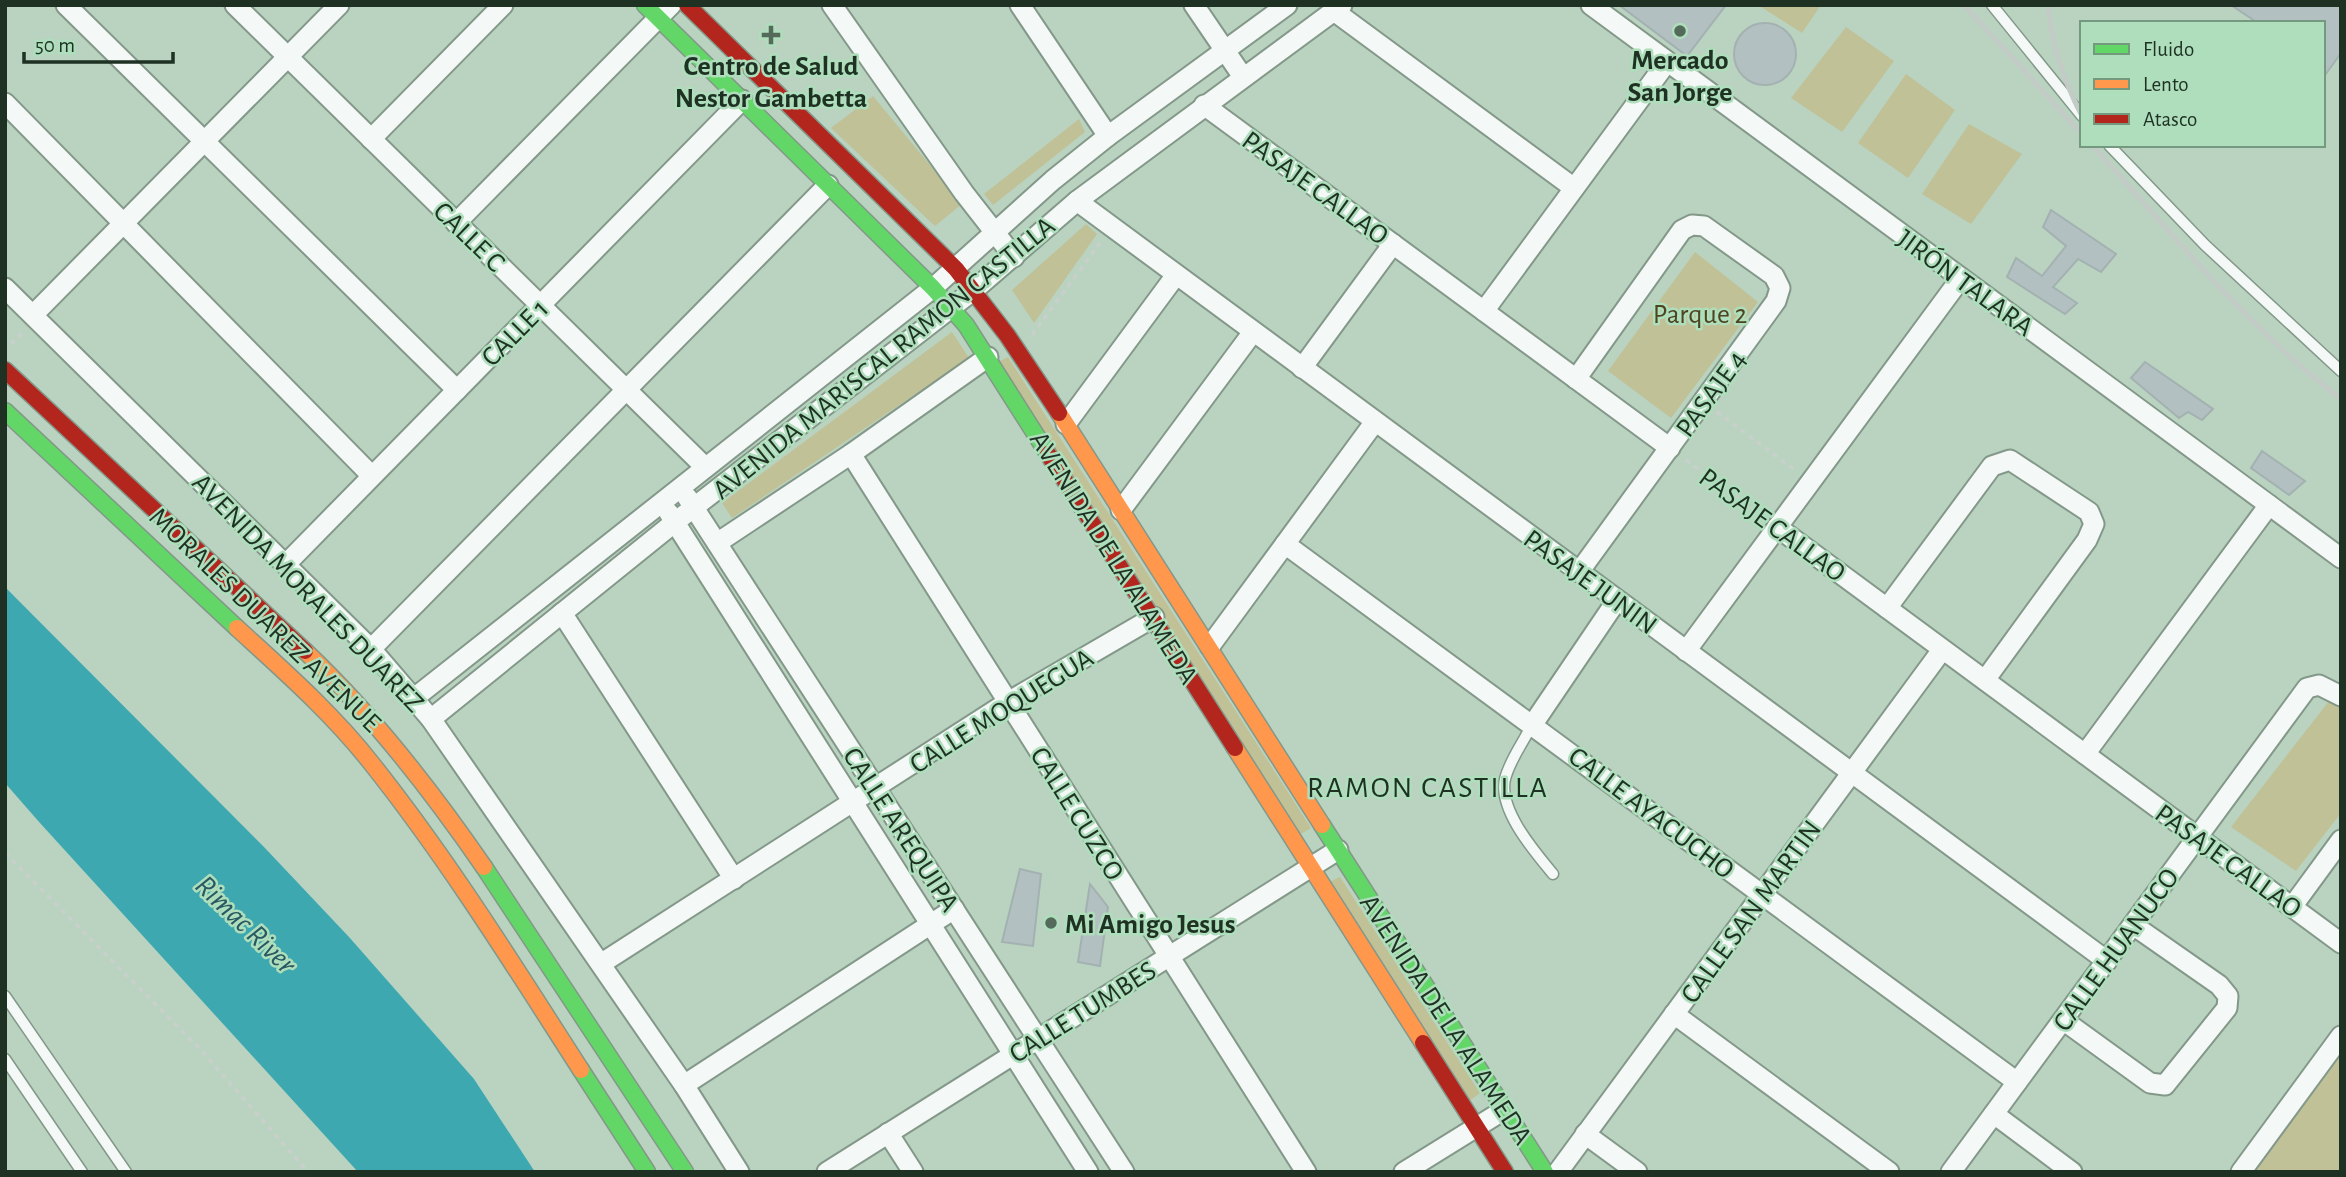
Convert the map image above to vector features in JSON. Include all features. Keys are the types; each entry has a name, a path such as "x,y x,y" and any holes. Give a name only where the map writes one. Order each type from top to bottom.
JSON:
{"main road":[{"name":"AVENIDA DE LA ALAMEDA","path":"687,5 956,269 974,290 1066,424 1210,646 1545,1172"},
{"name":"AVENIDA DE LA ALAMEDA","path":"658,10 742,100 933,288 951,307 988,357 1505,1172"},
{"name":"MORALES DUAREZ AVENUE","path":"5,370 338,682 403,757 453,821 517,914 685,1172"},
{"name":"MORALES DUAREZ AVENUE","path":"5,411 311,697 371,762 462,885 646,1172"}],"street":[{"path":"66,5 457,390"},
{"name":"CALLE C","path":"235,5 705,467"},
{"path":"34,316 339,5"},
{"path":"371,139 503,5"},
{"path":"832,5 995,235 1014,257"},
{"path":"1020,5 1108,136"},
{"path":"1194,5 1243,77"},
{"name":"AVENIDA MARISCAL RAMON CASTILLA","path":"413,699 661,500 933,288 1053,180 1108,136 1287,5"},
{"name":"JIRÓN TALARA","path":"1591,5 2341,558"},
{"path":"1338,8 1574,188"},
{"name":"AVENIDA MARISCAL RAMON CASTILLA","path":"431,719 675,522 974,290 1077,201 1338,8"},
{"path":"456,223 658,10"},
{"path":"1484,311 1667,62"},
{"name":"CALLE 1","path":"286,564 742,100"},
{"path":"5,103 372,475"},
{"name":"PASAJE CALLAO","path":"1204,105 1670,448"},
{"path":"371,649 828,185"},
{"name":"PASAJE JUNIN","path":"1077,201 1374,423 2106,961"},
{"name":"PASAJE 4","path":"1576,379 1682,230 1692,225 1704,226 1774,276 1780,288 1776,301 1579,572"},
{"path":"1302,368 1393,244"},
{"path":"1066,424 1176,275"},
{"path":"1686,651 1961,278"},
{"name":"AVENIDA MORALES DUAREZ","path":"5,288 371,649 431,719 602,963 739,1172"},
{"path":"1121,510 1253,331"},
{"path":"717,543 851,454 988,357"},
{"path":"1210,646 1374,423"},
{"name":"CALLE CUZCO","path":"851,454 1306,1172"},
{"path":"1887,608 1992,466 2000,461 2010,460 2089,512 2094,524 2087,540 1985,680"},
{"name":"CALLE AREQUIPA","path":"680,486 1124,1172"},
{"name":"CALLE AREQUIPA","path":"661,500 1088,1172"},
{"path":"2085,754 2269,505"},
{"name":"PASAJE CALLAO","path":"1777,527 2341,943"},
{"name":"CALLE AYACUCHO","path":"1285,544 2017,1082"},
{"path":"1532,724 1618,600"},
{"path":"562,613 734,878"},
{"name":"CALLE MOQUEGUA","path":"602,963 1008,702 1154,617"},
{"name":"CALLE SAN MARTIN","path":"1558,1172 1942,650"},
{"name":"CALLE HUANUCO","path":"1951,1172 2308,688 2319,685 2341,696"},
{"path":"2292,907 2341,840"},
{"name":"CALLE TUMBES","path":"827,1172 1338,850"},
{"path":"684,1085 954,909"},
{"path":"2063,1020 2150,1083 2165,1085 2227,1008 2228,996 2219,985 2133,925"},
{"path":"1674,1014 1889,1172"},
{"path":"2241,1172 2341,1037"},
{"path":"1404,1172 1504,1110"},
{"path":"1994,1114 2072,1172"},
{"path":"888,1133 913,1172"},
{"path":"1586,1134 1637,1172"}],"lane":[{"path":"1992,5 2080,114"},
{"path":"2111,147 2205,245 2341,371"},
{"path":"1532,724 1505,780 1505,797 1523,837 1553,874"},
{"path":"5,996 126,1172"},
{"path":"5,1059 82,1172"}],"path":[{"path":"1032,335 1112,227"},
{"path":"5,351 34,316"},
{"path":"1703,402 1811,482"},
{"name":"PASAJE CALLAO","path":"1670,448 1777,527"},
{"path":"5,853 201,1050 308,1172"}],"green space":[{"path":"1758,5 1821,5 1802,33"},
{"path":"1846,27 1894,61 1842,132 1791,98"},
{"path":"1906,74 1955,110 1908,178 1858,143"},
{"path":"873,96 962,204 935,226 831,128"},
{"path":"1079,119 1085,132 993,205 984,194"},
{"path":"1969,124 2022,154 1971,224 1922,194"},
{"path":"1086,224 1097,234 1034,323 1012,290"},
{"name":"Parque 2","path":"1695,252 1758,302 1671,418 1608,371"},
{"path":"952,332 969,358 732,518 722,503"},
{"path":"1008,357 1311,828 1296,837 994,364"},
{"path":"2329,701 2341,709 2341,813 2296,871 2231,827"},
{"path":"1340,877 1480,1093 1467,1103 1325,884"},
{"path":"2341,1047 2341,1172 2252,1172"}],"water":[{"name":"Rimac River","path":"5,587 264,847 349,937 474,1079 535,1172 358,1172 40,823 5,783"}],"building":[{"name":"Mercado San Jorge","path":"1619,5 1726,5 1687,56"},
{"path":"2231,5 2341,5 2341,53 2325,75 2325,21 2255,21"},
{"path":"1765,23 1787,32 1796,54 1787,76 1765,85 1743,76 1734,54 1743,32"},
{"path":"2051,210 2116,254 2101,272 2078,259 2053,287 2077,303 2065,314 2007,277 2016,258 2042,276 2066,246 2043,227"},
{"path":"2145,362 2213,409 2202,420 2188,412 2179,418 2131,378"},
{"path":"2262,451 2305,481 2289,495 2251,468"},
{"path":"1020,869 1041,874 1033,946 1002,942"},
{"path":"1090,884 1108,907 1100,966 1078,962"}],"railway":[{"path":"1964,5 2080,132"},
{"path":"2048,5 2059,62 2080,112"},
{"path":"2094,147 2241,310 2306,371 2341,399"}],"traffic: fast":[{"path":"645,5 933,288 966,325 1048,454"},
{"path":"5,411 237,628"},
{"path":"1322,825 1545,1172"},
{"path":"484,867 685,1172"},
{"path":"581,1070 647,1172"}],"traffic: slow":[{"path":"1059,413 1322,825"},
{"path":"237,628 325,710 372,764 454,876 581,1070"},
{"path":"305,651 354,701 400,754 484,867"},
{"path":"1235,748 1423,1043"}],"traffic: jam":[{"path":"687,5 956,269 1007,335 1059,413"},
{"path":"5,370 305,651"},
{"path":"1048,454 1235,748"},
{"path":"1423,1043 1505,1172"}],"place":[{"name":"Mercado San Jorge","path":"1680,31"},
{"name":"Centro de Salud Nestor Gambetta","path":"771,35"},
{"name":"Mi Amigo Jesus","path":"1051,923"}],"district":[{"name":"RAMON CASTILLA","path":"1428,787"}]}
